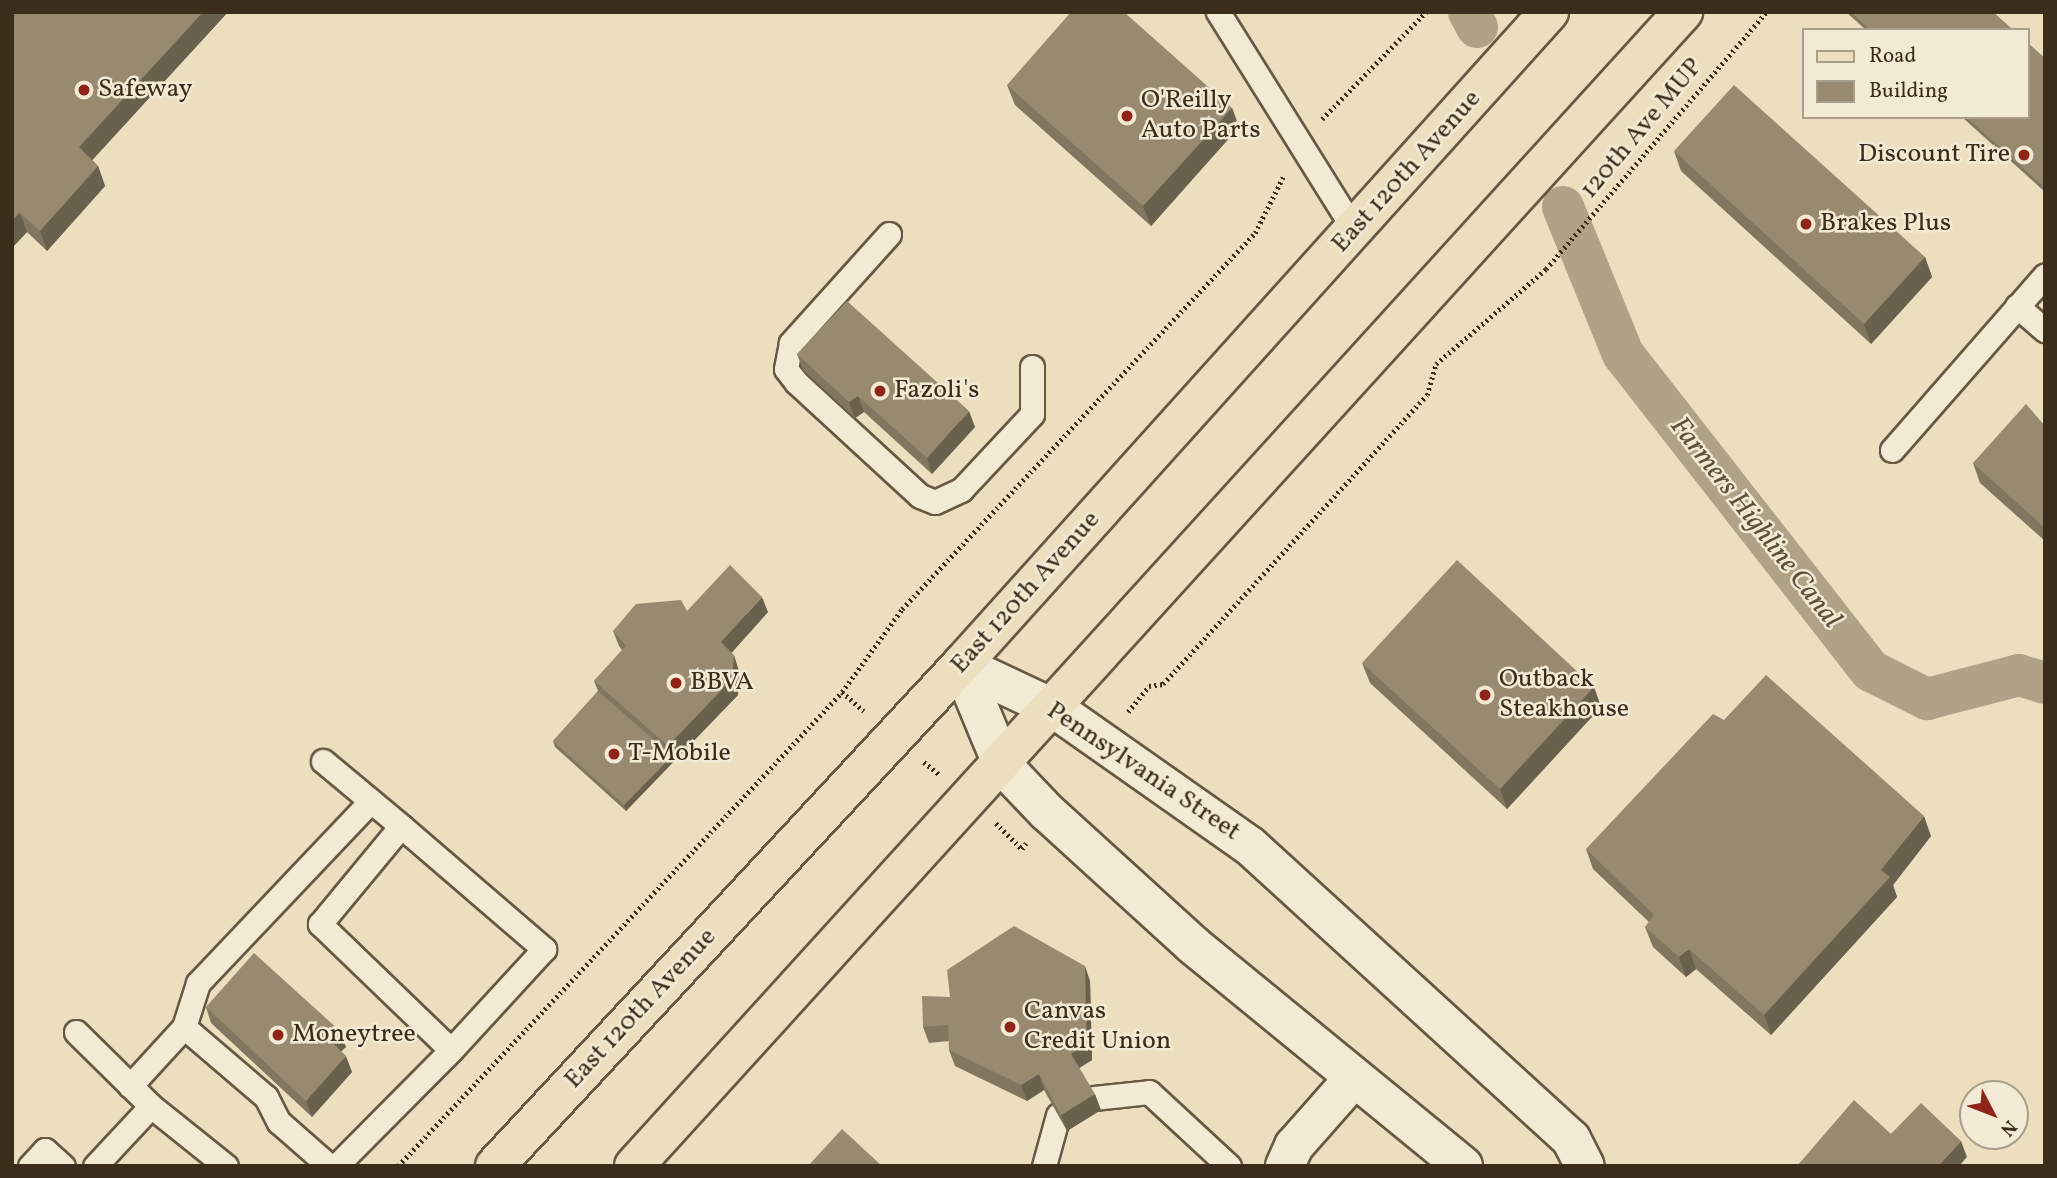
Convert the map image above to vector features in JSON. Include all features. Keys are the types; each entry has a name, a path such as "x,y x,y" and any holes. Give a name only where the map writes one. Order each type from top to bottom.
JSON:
{"main road":[{"name":"East 120th Avenue","path":"495,1166 961,666 1355,231 1549,12"},
{"path":"634,1166 1055,709 1683,12"}],"street":[{"name":"Pennsylvania Street","path":"961,666 1055,709 1251,846 1571,1139 1585,1166"},
{"path":"961,666 1003,766 1193,945 1353,1079 1463,1166"},
{"path":"1285,1166 1294,1146 1353,1079"}],"lane":[{"path":"1218,12 1355,231"},
{"path":"889,234 791,343 786,369 796,382 920,496 935,502 961,490 1032,414 1032,367"},
{"path":"1892,450 2045,275"},
{"path":"2017,306 2045,330"},
{"path":"323,761 544,949 451,1050 336,1166"},
{"path":"130,1086 184,1027 198,983 371,801"},
{"path":"401,826 320,924 451,1050"},
{"path":"184,1027 266,1097 279,1122 330,1166"},
{"path":"76,1032 150,1107 226,1166"},
{"path":"1094,1098 1149,1092 1229,1166"},
{"path":"95,1166 150,1107"},
{"path":"1044,1166 1058,1115"},
{"path":"30,1166 45,1150 63,1166"}],"path":[{"path":"842,692 902,609 1255,233 1299,144 1426,12"},
{"name":"120th Ave MUP","path":"1546,269 1766,12"}],"building":[{"name":"Safeway","path":"12,12 203,12 79,147 98,166 40,231 20,213 12,220"},
{"name":"O'Reilly Auto Parts","path":"1071,12 1124,12 1232,108 1143,206 1007,85"},
{"path":"1851,12 1993,12 2011,28 1868,28"},
{"name":"Discount Tire","path":"2029,44 2045,58 2045,188 1968,119 2029,119"},
{"name":"Brakes Plus","path":"1734,85 1925,257 1864,324 1674,151"},
{"name":"Fazoli's","path":"847,301 969,411 927,458 858,396 849,402 797,354"},
{"path":"2026,404 2045,426 2045,528 1973,463"},
{"name":"Outback Steakhouse","path":"1457,560 1594,687 1500,789 1362,663"},
{"name":"BBVA","path":"730,565 762,597 721,642 734,655 732,679 668,746 594,681 626,646 613,631 636,604 681,600 687,611"},
{"path":"1766,675 1924,816 1881,870 1890,877 1764,1015 1689,949 1679,957 1645,927 1654,915 1586,849 1713,714 1724,720"},
{"name":"T-Mobile","path":"598,691 672,756 624,805 553,741"},
{"name":"Canvas Credit Union","path":"1014,926 1085,966 1087,1044 1071,1054 1095,1094 1061,1115 1039,1074 1021,1085 949,1050 948,1025 923,1027 922,996 950,997 947,970"},
{"name":"Moneytree","path":"254,953 340,1031 330,1040 346,1056 306,1101 206,1007"},
{"path":"1854,1100 1891,1134 1921,1103 1959,1139 1959,1143 1938,1166 1797,1166"},
{"path":"842,1129 882,1166 808,1166"}],"waterway":[{"name":"Farmers Highline Canal","path":"1469,12 1477,27"},
{"name":"Farmers Highline Canal","path":"1563,207 1623,354 1871,671 1927,699 2019,675 2045,683"}],"place":[{"name":"Safeway","path":"84,90"},
{"name":"O'Reilly Auto Parts","path":"1127,116"},
{"name":"Discount Tire","path":"2024,155"},
{"name":"Brakes Plus","path":"1806,224"},
{"name":"Fazoli's","path":"880,391"},
{"name":"BBVA","path":"676,683"},
{"name":"Outback Steakhouse","path":"1485,695"},
{"name":"T-Mobile","path":"614,754"},
{"name":"Canvas Credit Union","path":"1010,1027"},
{"name":"Moneytree","path":"278,1035"}]}
